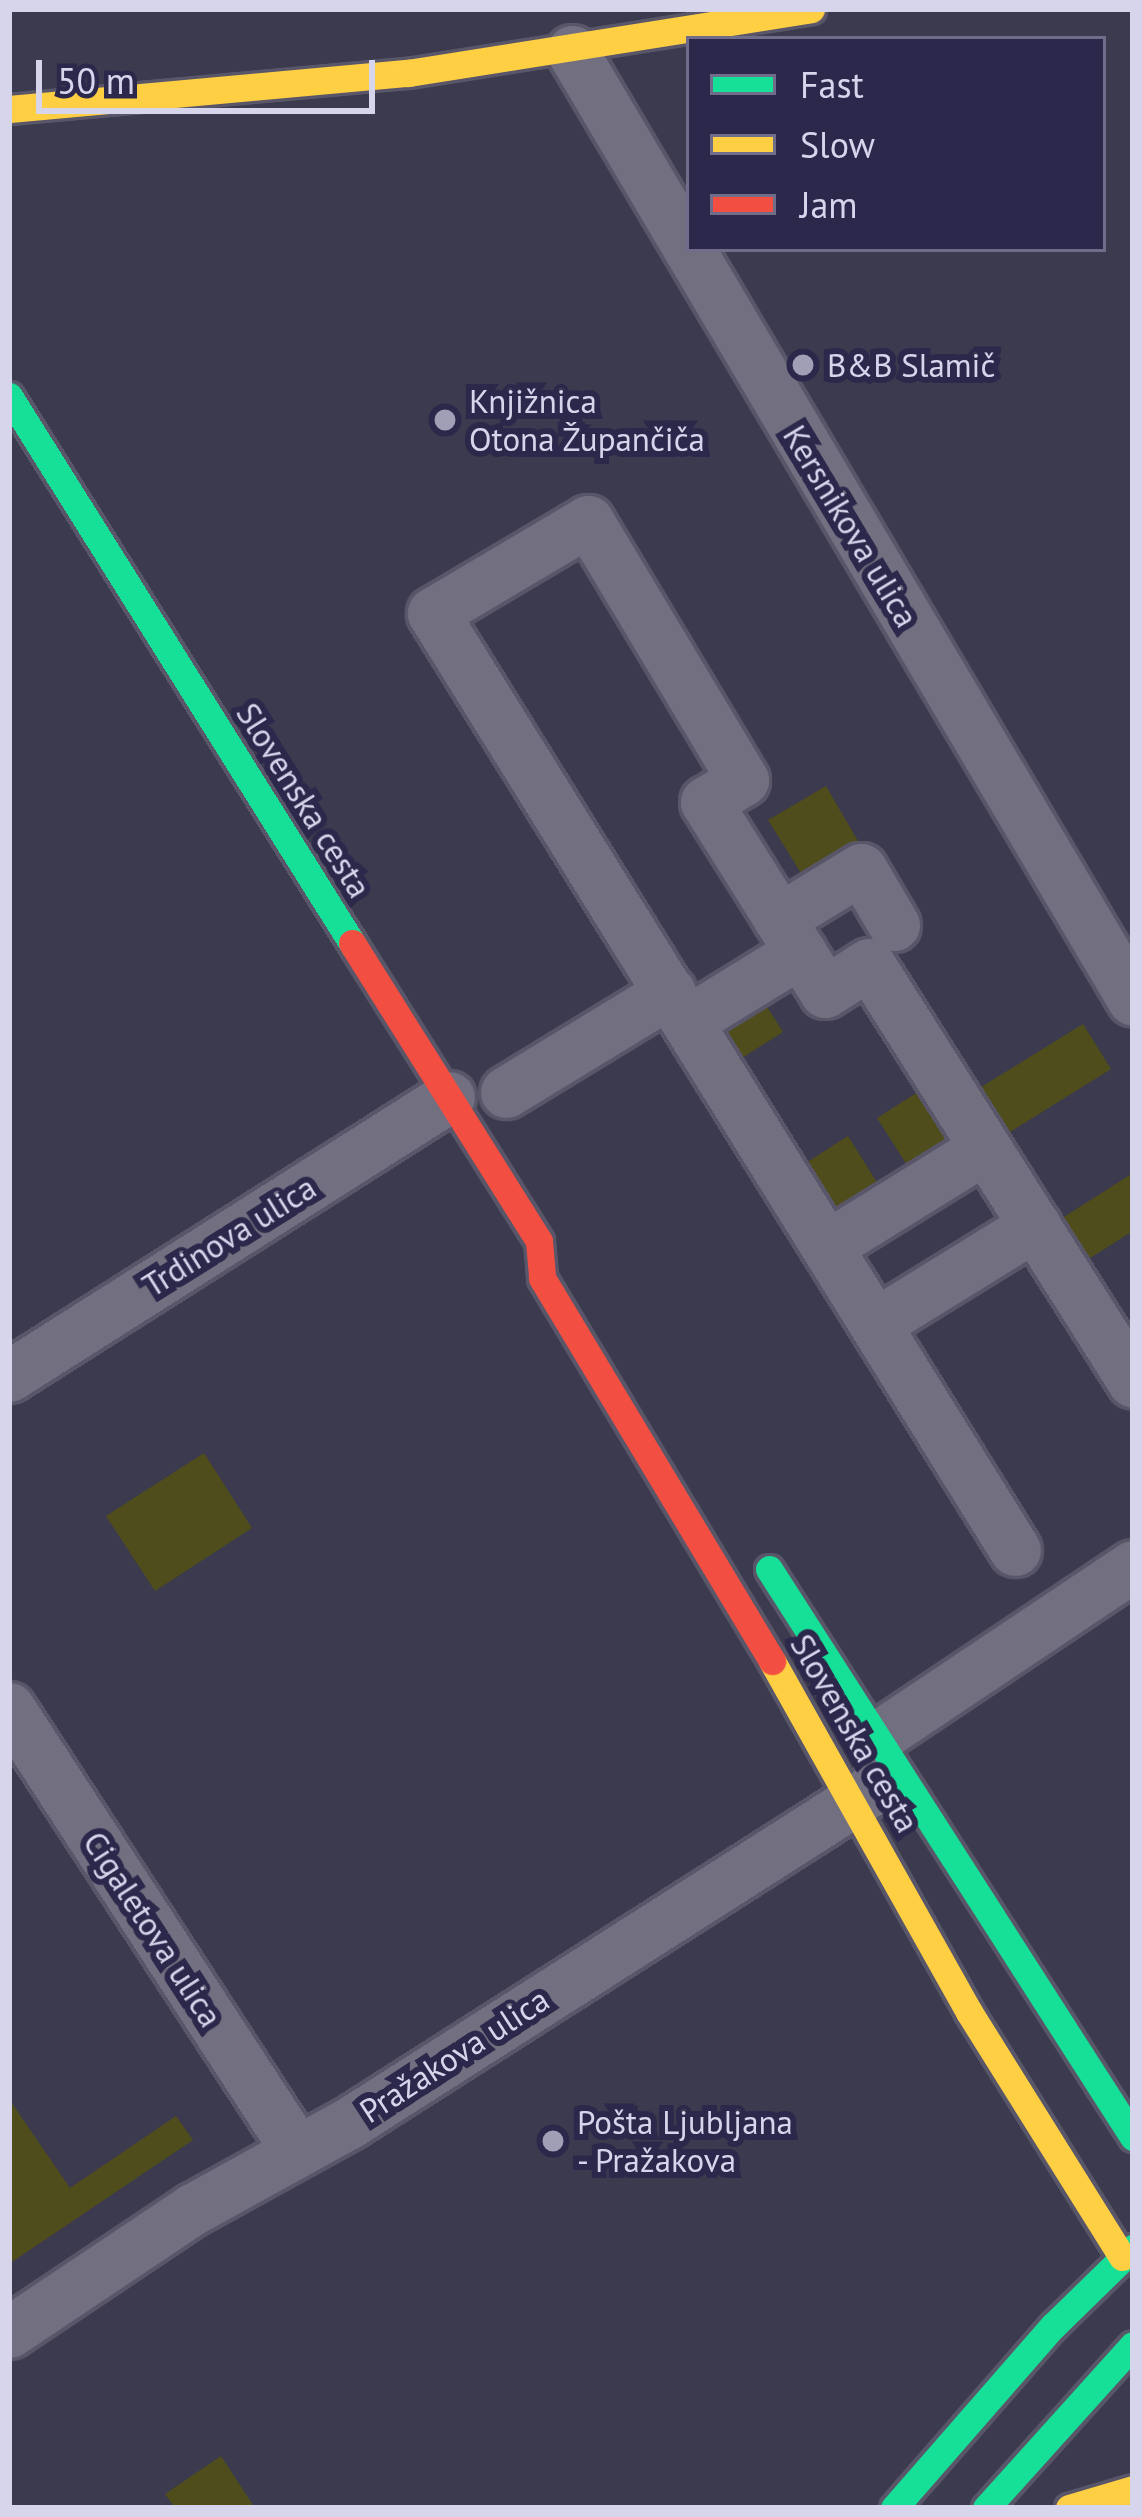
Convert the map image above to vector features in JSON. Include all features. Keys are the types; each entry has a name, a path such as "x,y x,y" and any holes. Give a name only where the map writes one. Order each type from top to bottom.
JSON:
{"street":[{"path":"9,109 285,87 572,51 811,9"},
{"name":"Kersnikova ulica","path":"572,51 686,244"},
{"name":"Kersnikova ulica","path":"691,252 1133,1000"},
{"name":"Slovenska cesta","path":"9,396 37,467 539,1241 542,1278 1133,2138"},
{"path":"1015,1550 433,613 587,521 743,780 706,802 825,992 869,964 1133,1382"},
{"path":"506,1092 679,1007 789,935 861,868 894,926"},
{"name":"Trdinova ulica","path":"9,1376 448,1097"},
{"path":"827,1246 985,1148"},
{"path":"875,1324 1035,1226"},
{"name":"Slovenska cesta","path":"539,1241 571,1258"},
{"name":"Slovenska cesta","path":"758,1552 876,1770 968,2012 1130,2260"},
{"name":"Pražakova ulica","path":"9,2332 193,2209 297,2151 876,1770 1023,1641 1133,1567"},
{"name":"Cigaletova ulica","path":"9,1708 297,2151"},
{"path":"894,2508 1130,2260"},
{"path":"986,2508 1133,2344"},
{"path":"1069,2508 1133,2489"}],"shaded area":[{"path":"826,786 865,853 809,886 768,820"},
{"path":"757,991 783,1032 731,1065 705,1023"},
{"path":"1083,1024 1111,1069 1002,1137 973,1092"},
{"path":"921,1090 951,1138 907,1165 877,1118"},
{"path":"848,1136 878,1184 831,1214 801,1166"},
{"path":"1133,1173 1133,1231 1082,1263 1056,1222"},
{"path":"204,1453 252,1528 155,1591 106,1516"},
{"path":"9,2099 70,2188 176,2116 193,2140 9,2264"},
{"path":"221,2456 255,2508 175,2508 165,2494"}],"traffic: fast":[{"path":"9,396 352,943"},
{"path":"769,1569 1133,2137"},
{"path":"894,2508 1053,2326 1133,2248"},
{"path":"986,2508 1133,2345"}],"traffic: slow":[{"path":"9,109 408,73 811,9"},
{"path":"772,1661 969,2012 1122,2257"},
{"path":"1069,2508 1133,2489"}],"traffic: jam":[{"path":"352,943 539,1241 542,1278 772,1661"}],"place":[{"name":"B&B Slamič","path":"803,365"},
{"name":"Knjižnica Otona Župančiča","path":"445,420"},
{"name":"Pošta Ljubljana - Pražakova","path":"553,2141"}]}
